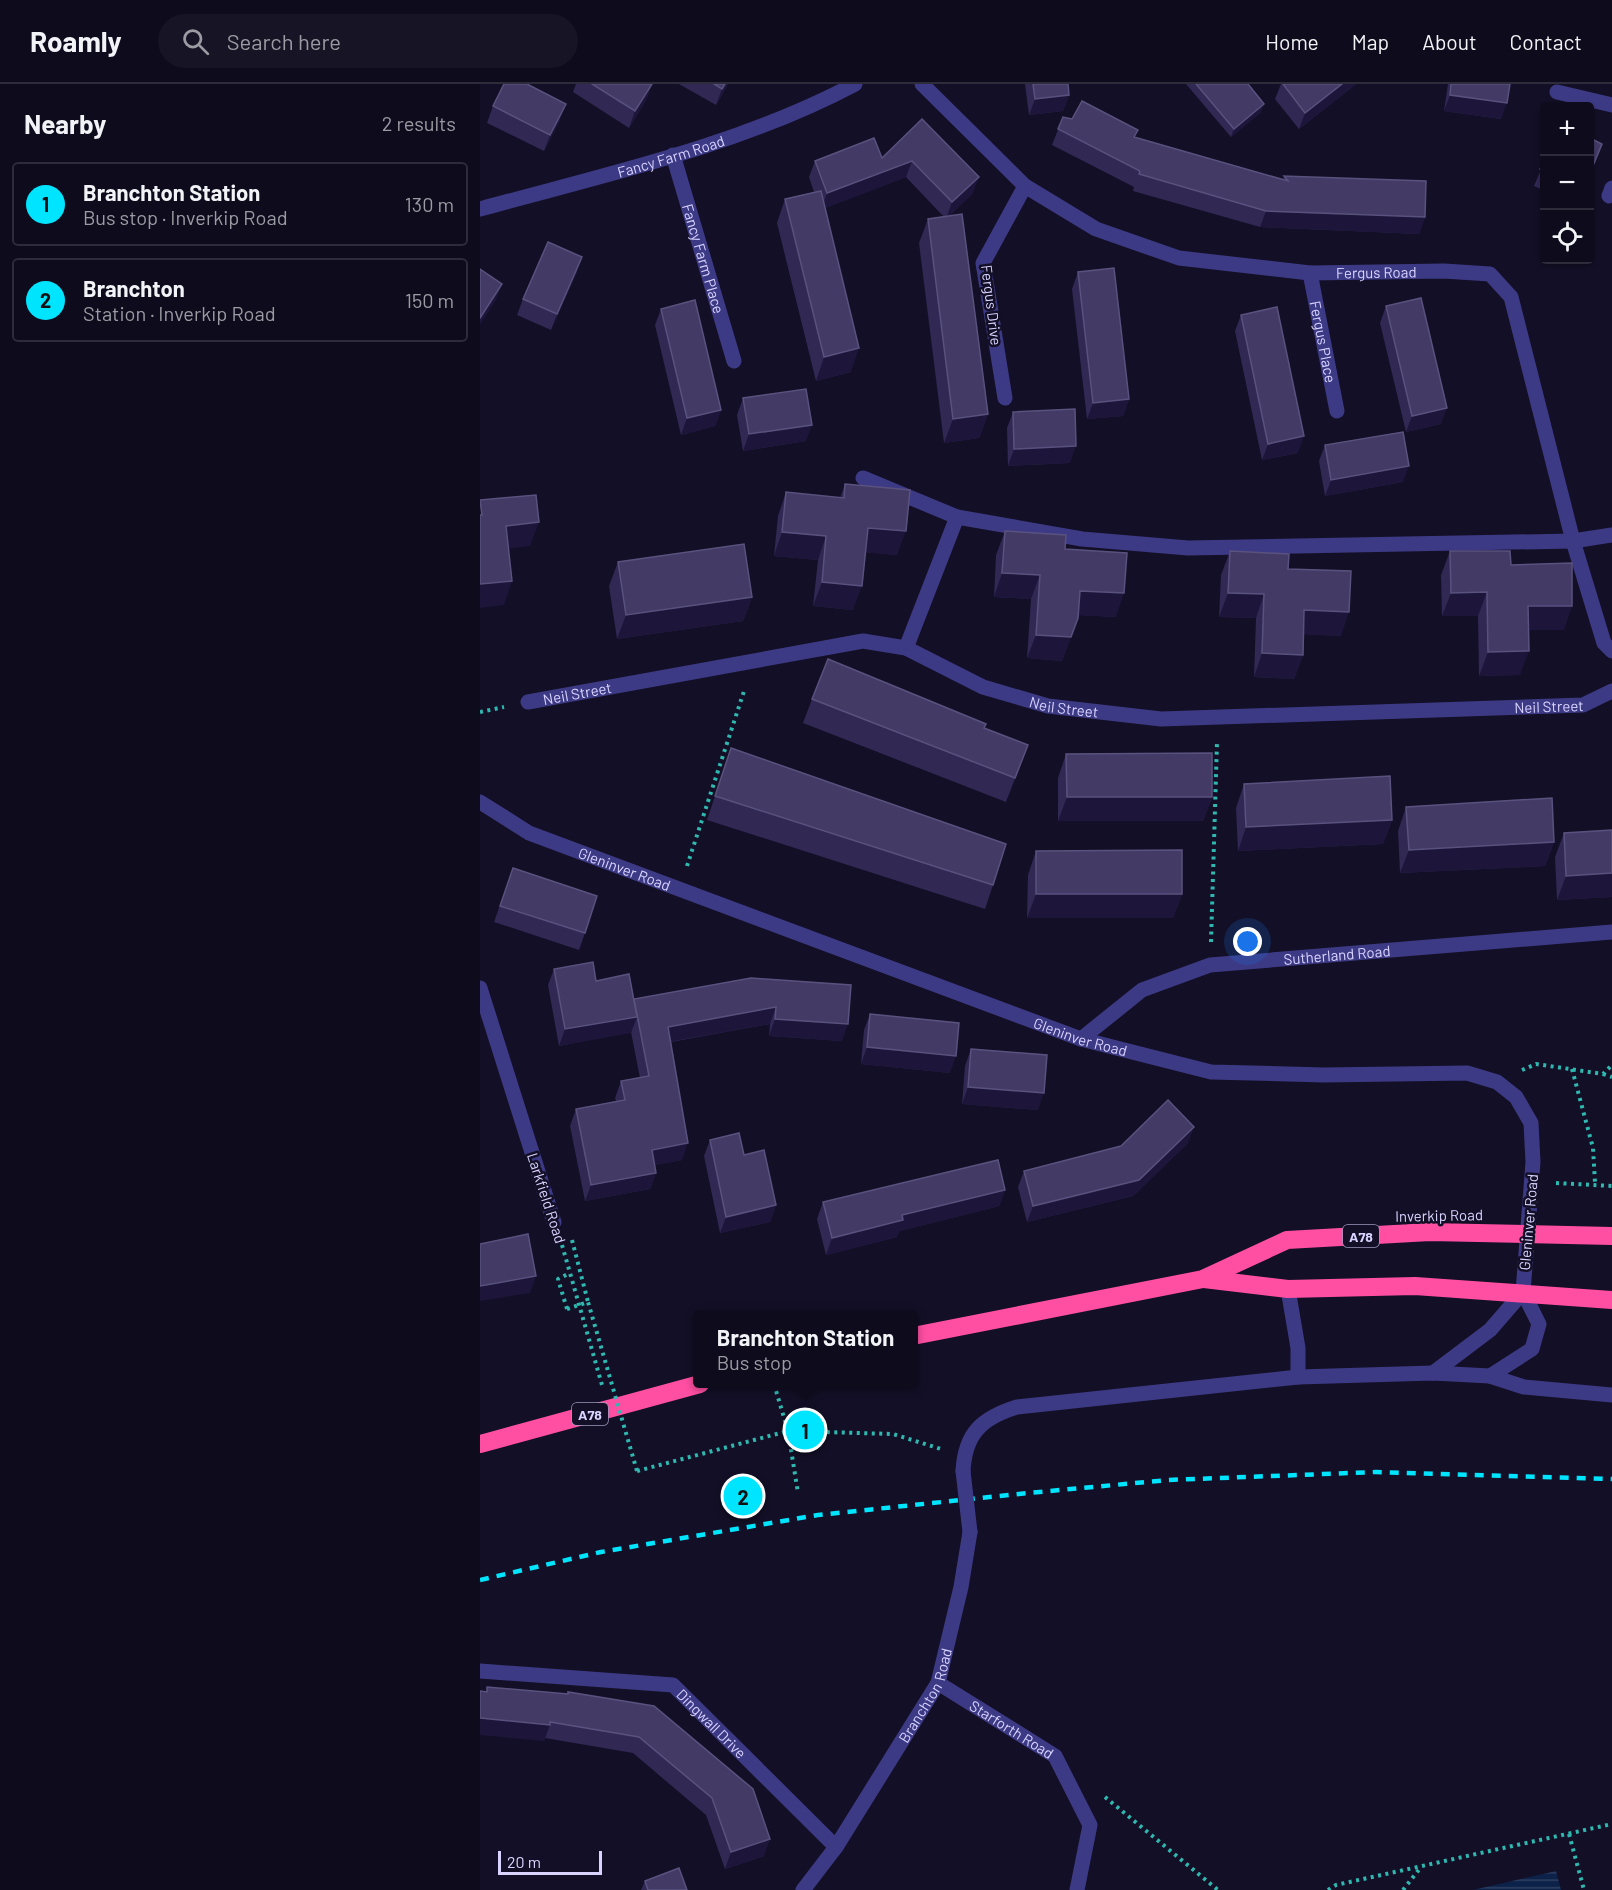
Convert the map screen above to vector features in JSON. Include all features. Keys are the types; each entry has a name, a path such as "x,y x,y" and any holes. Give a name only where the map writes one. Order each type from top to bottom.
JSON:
{"highway":[{"name":"Inverkip Road","path":"918,1335 1203,1279 1287,1240 1430,1232 1528,1232 1612,1236"},
{"name":"Inverkip Road","path":"1203,1279 1288,1289 1415,1286 1612,1300"},
{"name":"A78","path":"480,1444 693,1385"}],"street":[{"name":"Fancy Farm Road","path":"480,209 735,137 807,110 855,84"},
{"name":"Fergus Road","path":"922,84 1025,186 1096,229 1179,258 1310,273 1444,271 1490,274 1511,297 1573,541 1604,643 1612,651"},
{"path":"1557,92 1612,105"},
{"name":"Fancy Farm Place","path":"673,155 734,361"},
{"name":"Fergus Drive","path":"1005,398 983,263 1025,186"},
{"name":"Fergus Place","path":"1310,273 1337,411"},
{"path":"863,478 957,517 1082,539 1188,548 1573,541 1612,535"},
{"path":"906,648 957,517"},
{"name":"Neil Street","path":"528,702 863,641 906,648 983,687 1048,706 1161,719 1583,705 1612,691"},
{"name":"Gleninver Road","path":"480,802 529,833 680,887 1081,1039 1211,1072 1324,1075 1467,1073 1497,1082 1516,1097 1531,1123 1532,1183 1522,1292"},
{"name":"Sutherland Road","path":"1081,1039 1142,990 1210,965 1612,932"},
{"name":"Larkfield Road","path":"480,988 554,1222"},
{"path":"1288,1289 1298,1348 1298,1377"},
{"path":"1433,1372 1490,1330 1522,1292 1539,1324 1532,1349 1490,1376"},
{"path":"964,1464 980,1427 994,1414 1017,1407 1298,1377 1433,1372 1490,1376 1524,1387 1612,1395"},
{"name":"Branchton Road","path":"803,1890 836,1847 938,1683 961,1587 970,1532 964,1464"},
{"name":"Dingwall Drive","path":"480,1671 673,1685 836,1847"},
{"name":"Starforth Road","path":"938,1683 1055,1756 1090,1825 1077,1890"}],"path":[{"path":"680,887 754,661"},
{"path":"1210,965 1218,718"},
{"path":"1497,1082 1536,1064 1612,1077"},
{"path":"1603,1074 1612,1065"},
{"path":"1572,1069 1593,1148 1595,1183"},
{"path":"1532,1183 1595,1183 1612,1186"},
{"name":"Larkfield Road","path":"554,1222 608,1409"},
{"path":"571,1236 638,1471 788,1431 893,1434 964,1464"},
{"path":"570,1273 558,1279 567,1310 588,1302"},
{"path":"775,1388 788,1431 798,1493"},
{"path":"1100,1793 1218,1890"},
{"path":"1328,1890 1336,1885 1612,1824"},
{"path":"1569,1834 1584,1890"},
{"path":"1403,1890 1422,1866"}],"water":[{"path":"1556,1871 1561,1890 1473,1890"}],"building":[{"path":"504,84 527,84 566,104 550,135 493,106"},
{"path":"592,84 652,84 635,111"},
{"path":"714,84 725,84 722,89"},
{"path":"1033,84 1068,84 1069,95 1035,99"},
{"path":"1196,84 1248,84 1264,104 1234,129"},
{"path":"1283,84 1342,84 1305,113"},
{"path":"1451,84 1510,84 1507,103 1450,95"},
{"path":"1082,101 1138,130 1134,137 1288,181 1284,176 1426,181 1425,217 1266,211 1139,174 1140,171 1058,129 1063,117 1072,119"},
{"path":"922,119 979,177 952,202 912,161 827,193 815,161 874,138 882,158"},
{"path":"1594,140 1602,144 1594,163"},
{"path":"821,191 859,348 824,357 785,199"},
{"path":"962,214 988,414 953,419 928,219"},
{"path":"548,242 582,257 557,314 523,299"},
{"path":"1114,268 1129,399 1093,403 1078,272"},
{"path":"480,269 502,284 480,318"},
{"path":"1421,298 1447,408 1412,416 1386,306"},
{"path":"695,300 721,410 687,418 661,309"},
{"path":"1277,307 1304,436 1268,444 1241,315"},
{"path":"806,389 812,425 749,434 743,398"},
{"path":"1075,409 1076,446 1014,449 1013,412"},
{"path":"1403,432 1409,466 1331,480 1325,445"},
{"path":"845,484 910,490 906,531 868,528 862,586 822,582 826,536 782,532 786,492 844,498"},
{"path":"536,495 539,522 506,526 512,581 480,584 480,515 482,515 480,500"},
{"path":"1005,531 1066,535 1065,549 1127,553 1124,593 1080,591 1078,618 1071,637 1036,635 1040,575 1002,573"},
{"path":"744,544 752,597 626,615 618,562"},
{"path":"1230,551 1289,554 1288,569 1351,571 1349,612 1304,610 1303,655 1262,653 1264,594 1228,593"},
{"path":"1450,551 1510,551 1511,565 1572,563 1572,606 1528,606 1529,651 1488,652 1487,592 1451,593"},
{"path":"828,659 986,724 984,728 1028,745 1015,778 812,699"},
{"path":"731,748 1006,844 993,885 715,796"},
{"path":"1212,753 1212,797 1067,797 1066,754"},
{"path":"1390,776 1392,820 1246,827 1244,784"},
{"path":"1552,798 1554,842 1409,850 1406,807"},
{"path":"1612,830 1612,873 1566,876 1564,833"},
{"path":"1182,850 1182,894 1036,894 1036,851"},
{"path":"513,868 597,896 585,933 500,906"},
{"path":"593,962 596,981 629,974 637,1017 565,1029 554,969"},
{"path":"751,978 851,985 848,1024 775,1019 776,1007 668,1027 688,1143 652,1150 656,1173 591,1185 576,1109 625,1100 621,1081 649,1076 634,999"},
{"path":"870,1014 959,1023 956,1056 867,1047"},
{"path":"971,1049 1047,1055 1044,1093 968,1087"},
{"path":"1168,1100 1194,1127 1139,1180 1033,1206 1024,1171 1121,1146"},
{"path":"739,1133 744,1155 764,1150 776,1205 726,1217 710,1140"},
{"path":"998,1160 1005,1190 902,1215 903,1220 832,1238 823,1202"},
{"path":"528,1234 536,1276 480,1286 480,1244"},
{"path":"487,1687 568,1694 568,1692 654,1706 753,1789 770,1839 731,1852 712,1798 639,1737 550,1722 550,1725 480,1718 480,1691 487,1692"},
{"path":"679,1868 687,1890 648,1890 645,1881"}],"railway":[{"path":"480,1580 601,1552 818,1515 1168,1480 1376,1472 1612,1479"}],"place":[{"name":"Branchton Station","path":"805,1430"},
{"name":"Branchton","path":"743,1496"}]}
